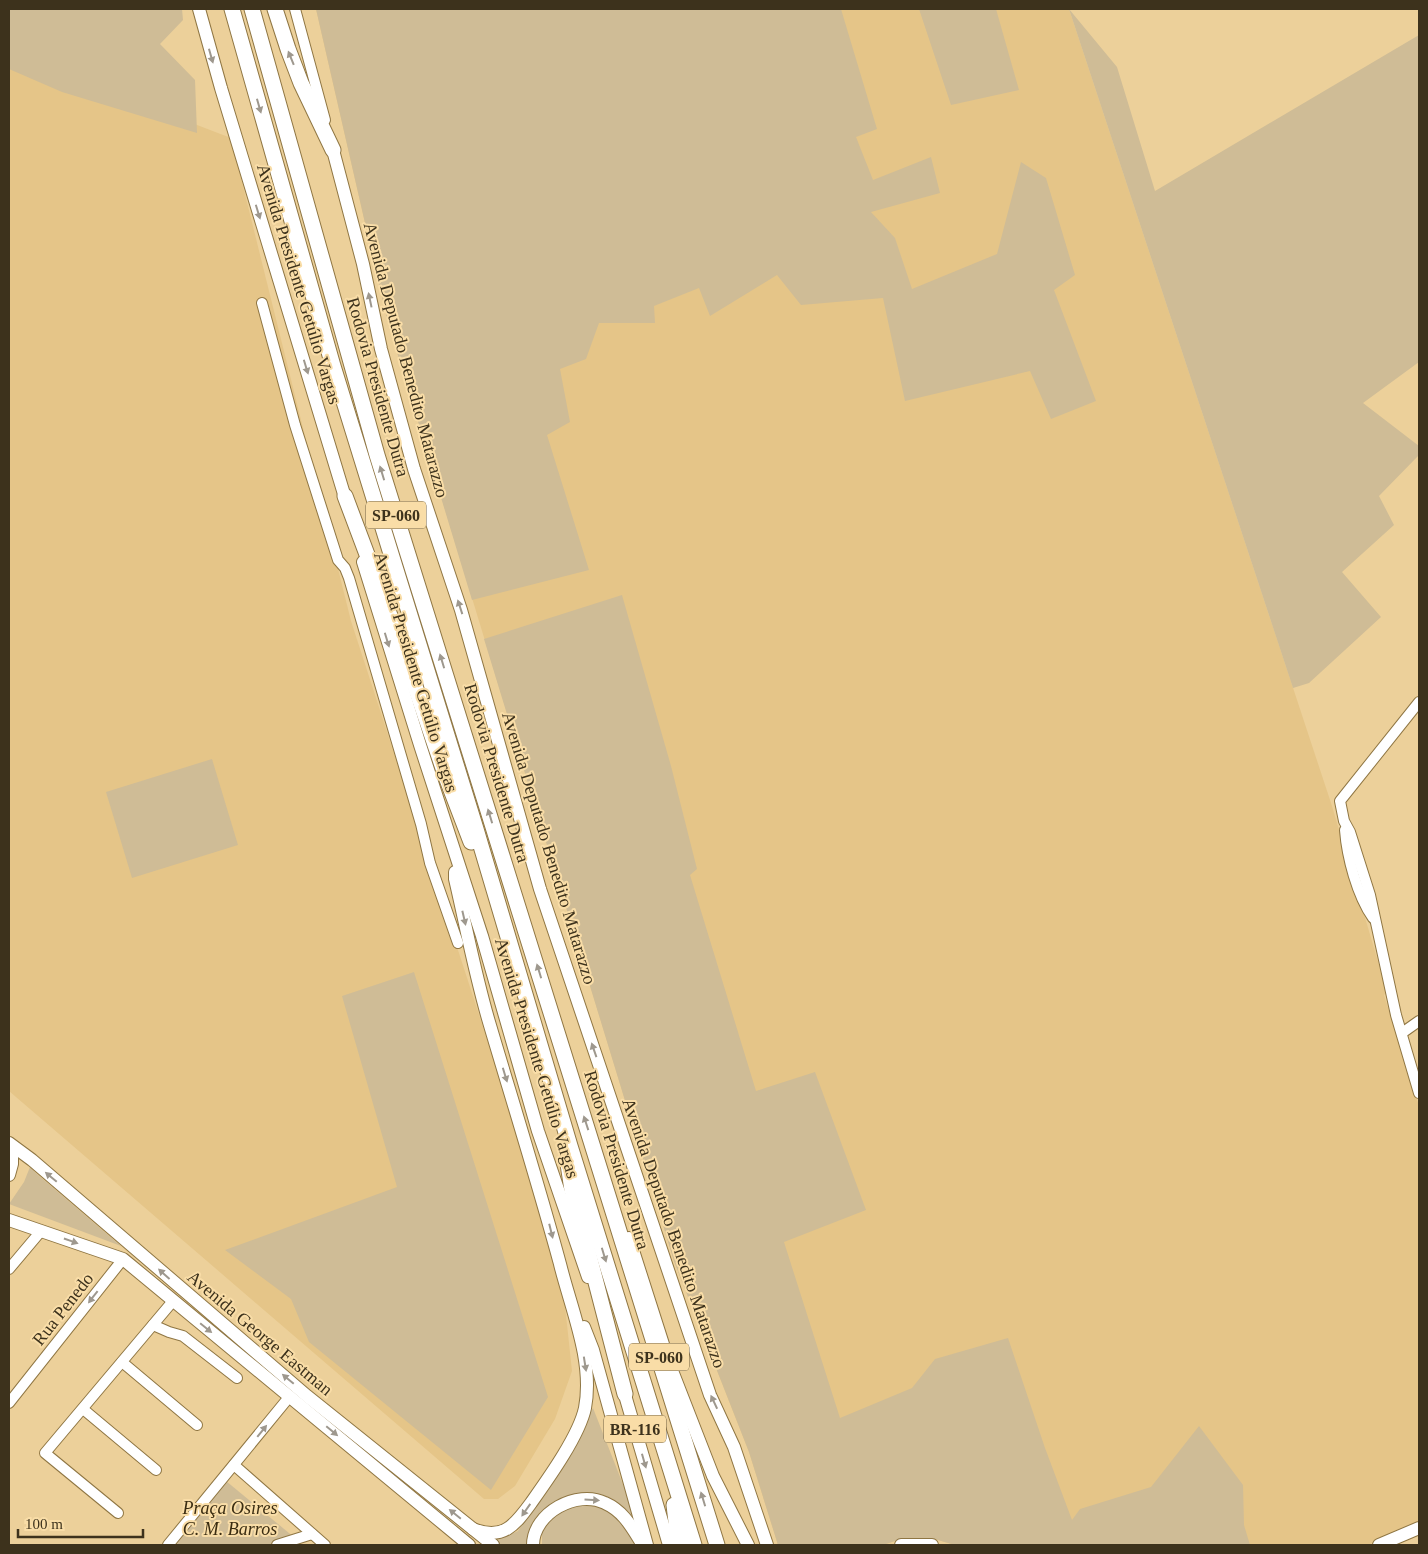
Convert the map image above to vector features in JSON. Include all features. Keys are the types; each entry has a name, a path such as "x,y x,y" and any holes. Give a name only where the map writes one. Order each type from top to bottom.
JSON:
{"highway":[{"name":"Rodovia Presidente Dutra","path":"232,9 333,366 394,560 559,1108 694,1545"},
{"name":"Rodovia Presidente Dutra","path":"252,9 377,455 717,1545"},
{"path":"275,9 301,83 333,150"},
{"path":"345,496 401,645 461,818 501,917"},
{"path":"559,1108 572,1190 624,1394"},
{"path":"671,1472 677,1530 682,1545"}],"main road":[{"name":"Avenida Presidente Getúlio Vargas","path":"199,9 223,98 345,496 366,573 484,946 538,1131 601,1314 624,1394"},
{"name":"Avenida Deputado Benedito Matarazzo","path":"333,150 363,264 381,349 414,469 461,610 540,890 710,1395 734,1447 768,1545"},
{"path":"455,853 455,879 488,1019 577,1321 586,1369 585,1409 576,1432 549,1478 519,1519 502,1532 488,1534 474,1528"},
{"path":"9,1175 12,1164 11,1145"},
{"name":"Avenida George Eastman","path":"11,1145 32,1160 307,1396 493,1545"},
{"name":"BR-116","path":"601,1169 630,1241 669,1363 713,1476 748,1545"},
{"name":"Avenida George Eastman","path":"9,1220 123,1259 469,1545"},
{"path":"560,1266 593,1350 645,1545"},
{"name":"BR-116","path":"624,1394 669,1545"},
{"path":"534,1545 536,1530 550,1512 573,1501 595,1499 606,1503 624,1514 645,1545"},
{"path":"1379,1545 1419,1528"},
{"path":"901,1545 932,1545"}],"street":[{"path":"295,9 333,150"},
{"path":"262,303 295,425 338,560 345,568 349,578 421,824 430,863 458,943"},
{"path":"1419,702 1340,801 1344,822 1350,832 1360,877 1376,922 1396,1015 1419,1093"},
{"path":"1402,1033 1419,1020"},
{"path":"9,1269 41,1231"},
{"name":"Rua Penedo","path":"9,1403 123,1259"},
{"path":"118,1513 45,1453 172,1301"},
{"path":"153,1325 183,1336 237,1378"},
{"path":"122,1362 197,1425"},
{"path":"168,1545 290,1396"},
{"path":"83,1409 156,1470"},
{"path":"234,1465 326,1545"},
{"path":"277,1545 312,1534"}],"shaded area":[{"path":"316,9 1069,9 1332,806 1387,992 1384,995 1419,1106 1419,1521 1410,1528 1367,1545 955,1545 931,1538 901,1539 883,1545 778,1545 749,1452 674,1261 387,319"},
{"path":"9,53 231,138 351,621 523,1150 563,1287 572,1371 555,1419 515,1486 498,1499 484,1499 9,1091"}],"green space":[{"path":"9,9 182,9 183,20 160,44 195,80 197,133 62,92 9,69"},
{"path":"316,9 841,9 877,129 856,137 873,180 931,157 940,193 871,212 895,238 912,289 997,254 1021,162 1046,178 1075,275 1054,290 1096,401 1051,419 1030,371 905,401 883,298 801,305 777,275 710,316 699,288 654,306 655,323 599,323 586,359 560,369 570,422 547,435 589,570 472,600 387,319"},
{"path":"919,9 996,9 1019,90 951,105"},
{"path":"1069,9 1117,67 1155,191 1419,35 1419,362 1363,403 1419,446 1419,455 1379,496 1394,525 1342,572 1381,617 1309,683 1293,688"},
{"path":"622,595 671,766 697,869 690,875 756,1091 815,1072 866,1210 784,1242 840,1418 912,1388 935,1359 1008,1338 1045,1448 1072,1520 1080,1509 1151,1487 1199,1426 1243,1485 1244,1525 1250,1545 955,1545 931,1538 901,1539 883,1545 778,1545 749,1452 674,1261 484,639"},
{"path":"212,759 238,845 132,878 106,792"},
{"path":"414,972 548,1397 491,1490 309,1342 291,1299 225,1250 397,1187 342,996"},
{"path":"30,1167 121,1246 9,1204 24,1182"},
{"path":"593,1408 637,1520 621,1506 602,1496 592,1494 573,1495 555,1503 541,1516 529,1537 528,1545 497,1545 493,1542 518,1531"},
{"name":"Praça Osires C. M. Barros","path":"226,1481 295,1538 270,1545 173,1545"},
{"path":"577,1505 593,1505 615,1514 638,1545 542,1545 542,1531 556,1514"}]}
